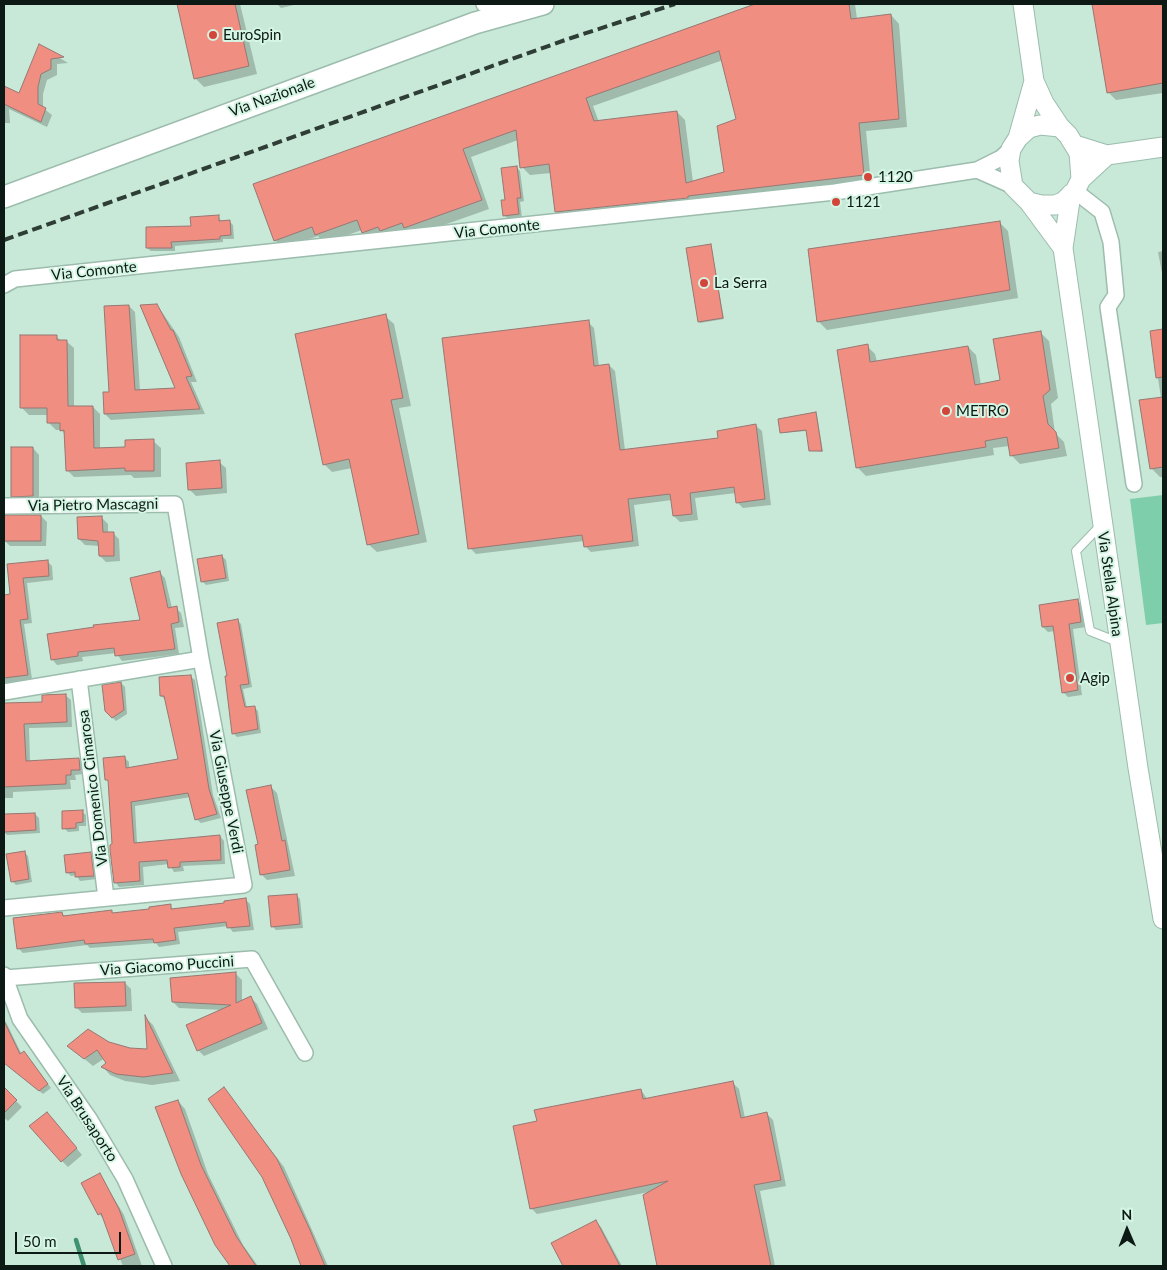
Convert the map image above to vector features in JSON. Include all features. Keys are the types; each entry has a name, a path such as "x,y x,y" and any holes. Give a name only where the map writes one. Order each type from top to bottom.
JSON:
{"main road":[{"name":"Via Nazionale","path":"8,194 476,13 538,5"}],"street":[{"path":"484,4 498,9 538,5"},
{"path":"1023,4 1034,81 1044,103 1075,145 1081,164 1076,188"},
{"path":"1013,186 1009,161 1034,81"},
{"path":"1015,143 1029,128 1040,125 1060,127"},
{"name":"Via Comonte","path":"10,282 835,192 977,170 1001,158 1015,143"},
{"path":"1075,145 1107,155 1163,147"},
{"path":"977,170 1013,186 1029,202 1041,205 1055,205 1076,188 1107,155"},
{"path":"1076,188 1102,212 1111,242 1116,295 1108,308 1134,484"},
{"name":"Via Stella Alpina","path":"1076,188 1062,248 1119,642 1163,918"},
{"name":"Via Stella Alpina","path":"1029,202 1062,248"},
{"name":"Via Pietro Mascagni","path":"4,506 175,504 202,659"},
{"path":"4,692 202,659"},
{"name":"Via Giuseppe Verdi","path":"4,908 244,885 202,659"},
{"name":"Via Domenico Cimarosa","path":"79,679 106,898"},
{"name":"Via Giacomo Puccini","path":"4,976 252,959 305,1053"},
{"name":"Via Brusaporto","path":"4,976 20,1019 90,1120 125,1179 164,1266"}],"lane":[{"path":"1102,524 1076,550 1090,631 1119,642"}],"green space":[{"path":"1163,495 1163,623 1146,625 1130,499"}],"building":[{"name":"EuroSpin","path":"177,4 235,4 249,66 194,79"},
{"path":"755,4 849,4 851,19 891,14 899,119 859,123 864,175 688,196 688,198 555,212 549,164 520,168 516,130 463,149 482,200 404,228 402,223 380,231 378,227 362,233 357,220 315,235 312,227 274,241 253,184","holes":["719,51 736,119 717,126 724,172 686,183 677,111 594,121 586,98"]},
{"path":"1092,4 1163,4 1163,83 1107,93"},
{"path":"39,44 64,57 51,59 51,69 41,74 38,87 38,104 46,108 41,122 4,104 4,86 19,93"},
{"path":"517,166 521,198 517,198 519,214 503,216 501,200 505,200 501,168"},
{"path":"219,215 219,221 230,220 231,235 220,236 220,239 171,242 172,248 146,248 146,227 191,226 190,217"},
{"path":"1000,221 1010,290 817,322 808,249"},
{"name":"La Serra","path":"711,244 723,318 698,322 686,248"},
{"path":"157,304 171,330 173,330 192,376 186,377 200,409 104,414 103,392 109,392 104,306 129,305 135,390 175,388 140,305"},
{"path":"386,314 403,398 391,400 419,534 367,545 349,459 323,465 295,334"},
{"path":"589,320 594,366 609,364 620,450 718,438 717,431 756,424 765,499 736,503 734,487 690,493 692,514 673,516 670,494 628,499 633,541 584,547 582,535 468,549 442,338"},
{"path":"1163,329 1163,377 1156,378 1150,331"},
{"path":"1041,331 1050,390 1043,396 1048,424 1056,432 1059,448 1010,456 1007,437 985,441 986,447 856,468 837,350 868,344 870,362 968,346 975,385 1000,380 993,339"},
{"path":"20,335 57,335 57,340 67,340 68,406 93,406 94,448 125,447 125,440 154,439 154,471 125,471 125,468 66,471 64,430 60,431 60,423 47,423 47,408 20,408"},
{"path":"1163,397 1163,467 1150,469 1139,400"},
{"path":"816,412 822,451 809,451 806,430 780,433 778,419"},
{"path":"11,447 33,447 33,496 11,497"},
{"path":"220,460 222,488 188,490 186,463"},
{"path":"4,515 41,515 41,541 4,541"},
{"path":"102,516 103,532 114,532 114,556 99,556 98,541 78,539 77,517"},
{"path":"222,555 226,578 201,582 197,559"},
{"path":"48,560 49,576 23,578 28,619 20,620 28,675 4,678 4,595 10,594 7,564"},
{"path":"160,571 168,608 177,606 179,622 171,624 175,649 115,656 114,648 78,652 78,656 51,660 47,634 94,627 93,625 140,620 130,578"},
{"path":"1078,599 1081,622 1069,624 1078,690 1062,693 1053,626 1042,627 1039,605"},
{"path":"238,619 249,684 240,685 245,707 255,706 258,729 232,734 225,676 227,676 217,623"},
{"path":"191,675 209,789 217,814 195,820 188,793 131,802 134,843 220,835 221,860 180,862 180,867 168,868 167,860 139,862 140,881 114,883 110,850 110,845 112,844 108,780 105,780 103,758 125,756 126,768 178,759 164,696 160,696 159,677"},
{"path":"121,682 124,710 112,718 105,711 102,685"},
{"path":"66,694 67,722 24,724 26,761 79,758 80,770 71,770 71,775 66,775 66,784 4,787 4,703 42,702 42,695"},
{"path":"271,785 282,841 285,840 290,870 260,875 255,845 258,844 246,790"},
{"path":"83,810 83,822 76,823 76,828 62,829 62,811"},
{"path":"35,813 36,830 4,832 4,814"},
{"path":"25,851 29,879 11,882 6,854"},
{"path":"91,852 94,876 75,877 75,872 66,873 64,855"},
{"path":"297,894 300,924 271,927 268,896"},
{"path":"246,898 250,926 227,928 226,922 174,928 176,940 154,943 153,939 85,944 84,940 17,949 13,918 62,912 63,916 112,910 112,913 149,909 149,907 171,904 171,909 224,903 224,901"},
{"path":"236,972 236,1003 251,996 262,1023 197,1051 186,1025 231,1005 172,1002 170,978"},
{"path":"125,982 126,1006 75,1008 74,983"},
{"path":"145,1015 173,1073 143,1077 116,1074 101,1067 106,1063 97,1050 84,1059 67,1046 88,1029 109,1042 130,1048 147,1049"},
{"path":"4,1021 20,1054 24,1051 48,1084 39,1091 4,1063"},
{"path":"733,1081 741,1118 767,1112 781,1180 754,1185 771,1266 657,1266 643,1195 668,1181 530,1209 513,1126 537,1121 534,1110 641,1089 643,1099"},
{"path":"4,1087 17,1100 4,1113"},
{"path":"224,1087 277,1159 325,1266 301,1266 291,1239 262,1177 208,1099"},
{"path":"178,1100 201,1165 236,1236 256,1266 230,1266 215,1245 181,1174 155,1107"},
{"path":"47,1112 77,1148 61,1162 29,1126"},
{"path":"100,1173 119,1209 135,1254 118,1260 101,1213 98,1215 81,1183"},
{"path":"596,1220 620,1266 563,1266 551,1243"}],"waterway":[{"path":"76,1240 84,1266"}],"railway":[{"path":"4,240 568,39 675,4"}],"place":[{"name":"EuroSpin","path":"213,35"},
{"name":"1120","path":"868,177"},
{"name":"1121","path":"836,202"},
{"name":"La Serra","path":"704,283"},
{"name":"METRO","path":"946,411"},
{"name":"Agip","path":"1070,678"}]}
